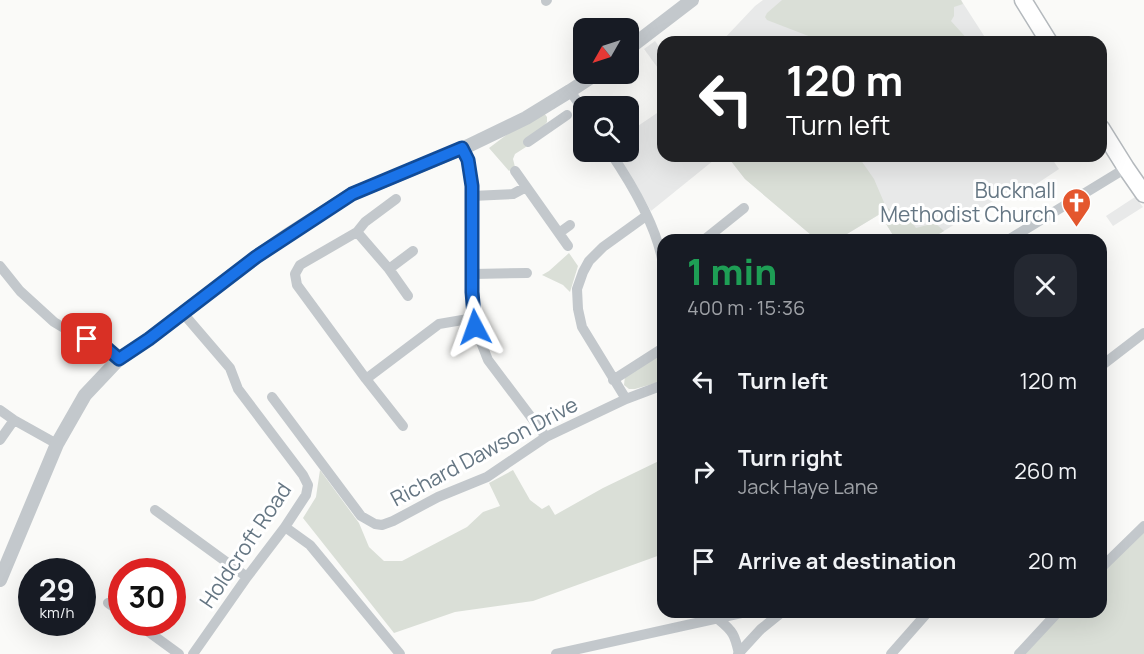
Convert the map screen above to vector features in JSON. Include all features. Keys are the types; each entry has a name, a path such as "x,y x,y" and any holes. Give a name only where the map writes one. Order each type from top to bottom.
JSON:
{"highway":[{"path":"1023,0 1044,36"},
{"path":"1107,138 1144,194"}],"street":[{"path":"639,41 692,0"},
{"path":"0,580 57,444 85,395 119,359 149,339 263,252 352,194 465,147 526,118 581,84"},
{"path":"570,91 574,96"},
{"path":"546,105 556,122"},
{"path":"528,142 567,115"},
{"path":"465,147 472,186 472,292 475,327 488,360 546,437"},
{"path":"616,162 637,196 657,243"},
{"path":"1018,234 1126,168"},
{"path":"515,171 568,246"},
{"path":"472,196 513,194 526,187"},
{"path":"396,198 365,222 357,232 300,265 295,274 297,285 403,426"},
{"path":"712,234 744,208"},
{"path":"626,399 582,327 577,290 589,261 603,246 646,216"},
{"path":"559,233 570,225"},
{"path":"357,232 389,269 408,296"},
{"path":"389,269 413,251"},
{"path":"0,266 20,291 54,322 104,346 119,359"},
{"path":"473,274 527,273"},
{"name":"Holdcroft Road","path":"183,312 230,368 238,389 303,475 308,486 306,495 285,527 193,654"},
{"path":"366,379 439,324 474,318"},
{"path":"1107,361 1144,333"},
{"path":"613,380 657,352"},
{"name":"Richard Dawson Drive","path":"272,397 362,516 375,524 382,525 438,497 487,477 546,437 626,399 657,388"},
{"path":"0,410 57,444"},
{"path":"0,440 14,420"},
{"path":"154,510 247,577"},
{"path":"1107,562 1144,526"},
{"path":"285,527 310,545 400,654"},
{"path":"556,654 722,618"},
{"path":"738,654 775,618"},
{"path":"891,654 923,618"},
{"path":"1019,654 1052,618"},
{"path":"718,619 736,638 738,654"},
{"path":"154,636 179,654"}],"shaded area":[{"path":"763,0 961,0 984,36 727,36"},
{"path":"782,0 961,0 963,4 954,7 954,16 951,21 965,36 808,36 767,20 765,17"},
{"path":"655,41 657,67 644,49"},
{"path":"544,113 547,122 529,145 515,154 513,159 515,167 509,171 489,148 509,133"},
{"path":"657,113 657,162 712,162 651,211 622,162 639,162 639,125"},
{"path":"732,162 1054,162 1059,169 1026,191 1021,184 939,234 892,234 880,214 847,234 810,234 745,179"},
{"path":"732,162 862,162 874,179 886,207 897,213 906,214 916,228 935,223 944,231 939,234 892,234 880,214 847,234 810,234 745,179"},
{"path":"1135,197 1143,207 1113,226 1106,216"},
{"path":"569,253 578,266 570,292 563,285 542,275"},
{"path":"657,354 657,383 629,389 624,385 625,376"},
{"path":"657,462 657,556 533,601 455,612 394,633 303,518 316,497 320,470 359,523 369,547 384,561 402,561 467,527 483,512 500,506 489,483 513,470 530,500 542,509 549,505 555,515"},
{"path":"1144,530 1144,654 1025,654 1058,618 1107,618 1107,567"}],"place":[{"name":"Bucknall Methodist Church","path":"1077,228"}],"route":[{"path":"87,339 104,346 119,359 149,339 256,257 352,194 462,148 468,160 472,186 472,292 475,327"}]}
